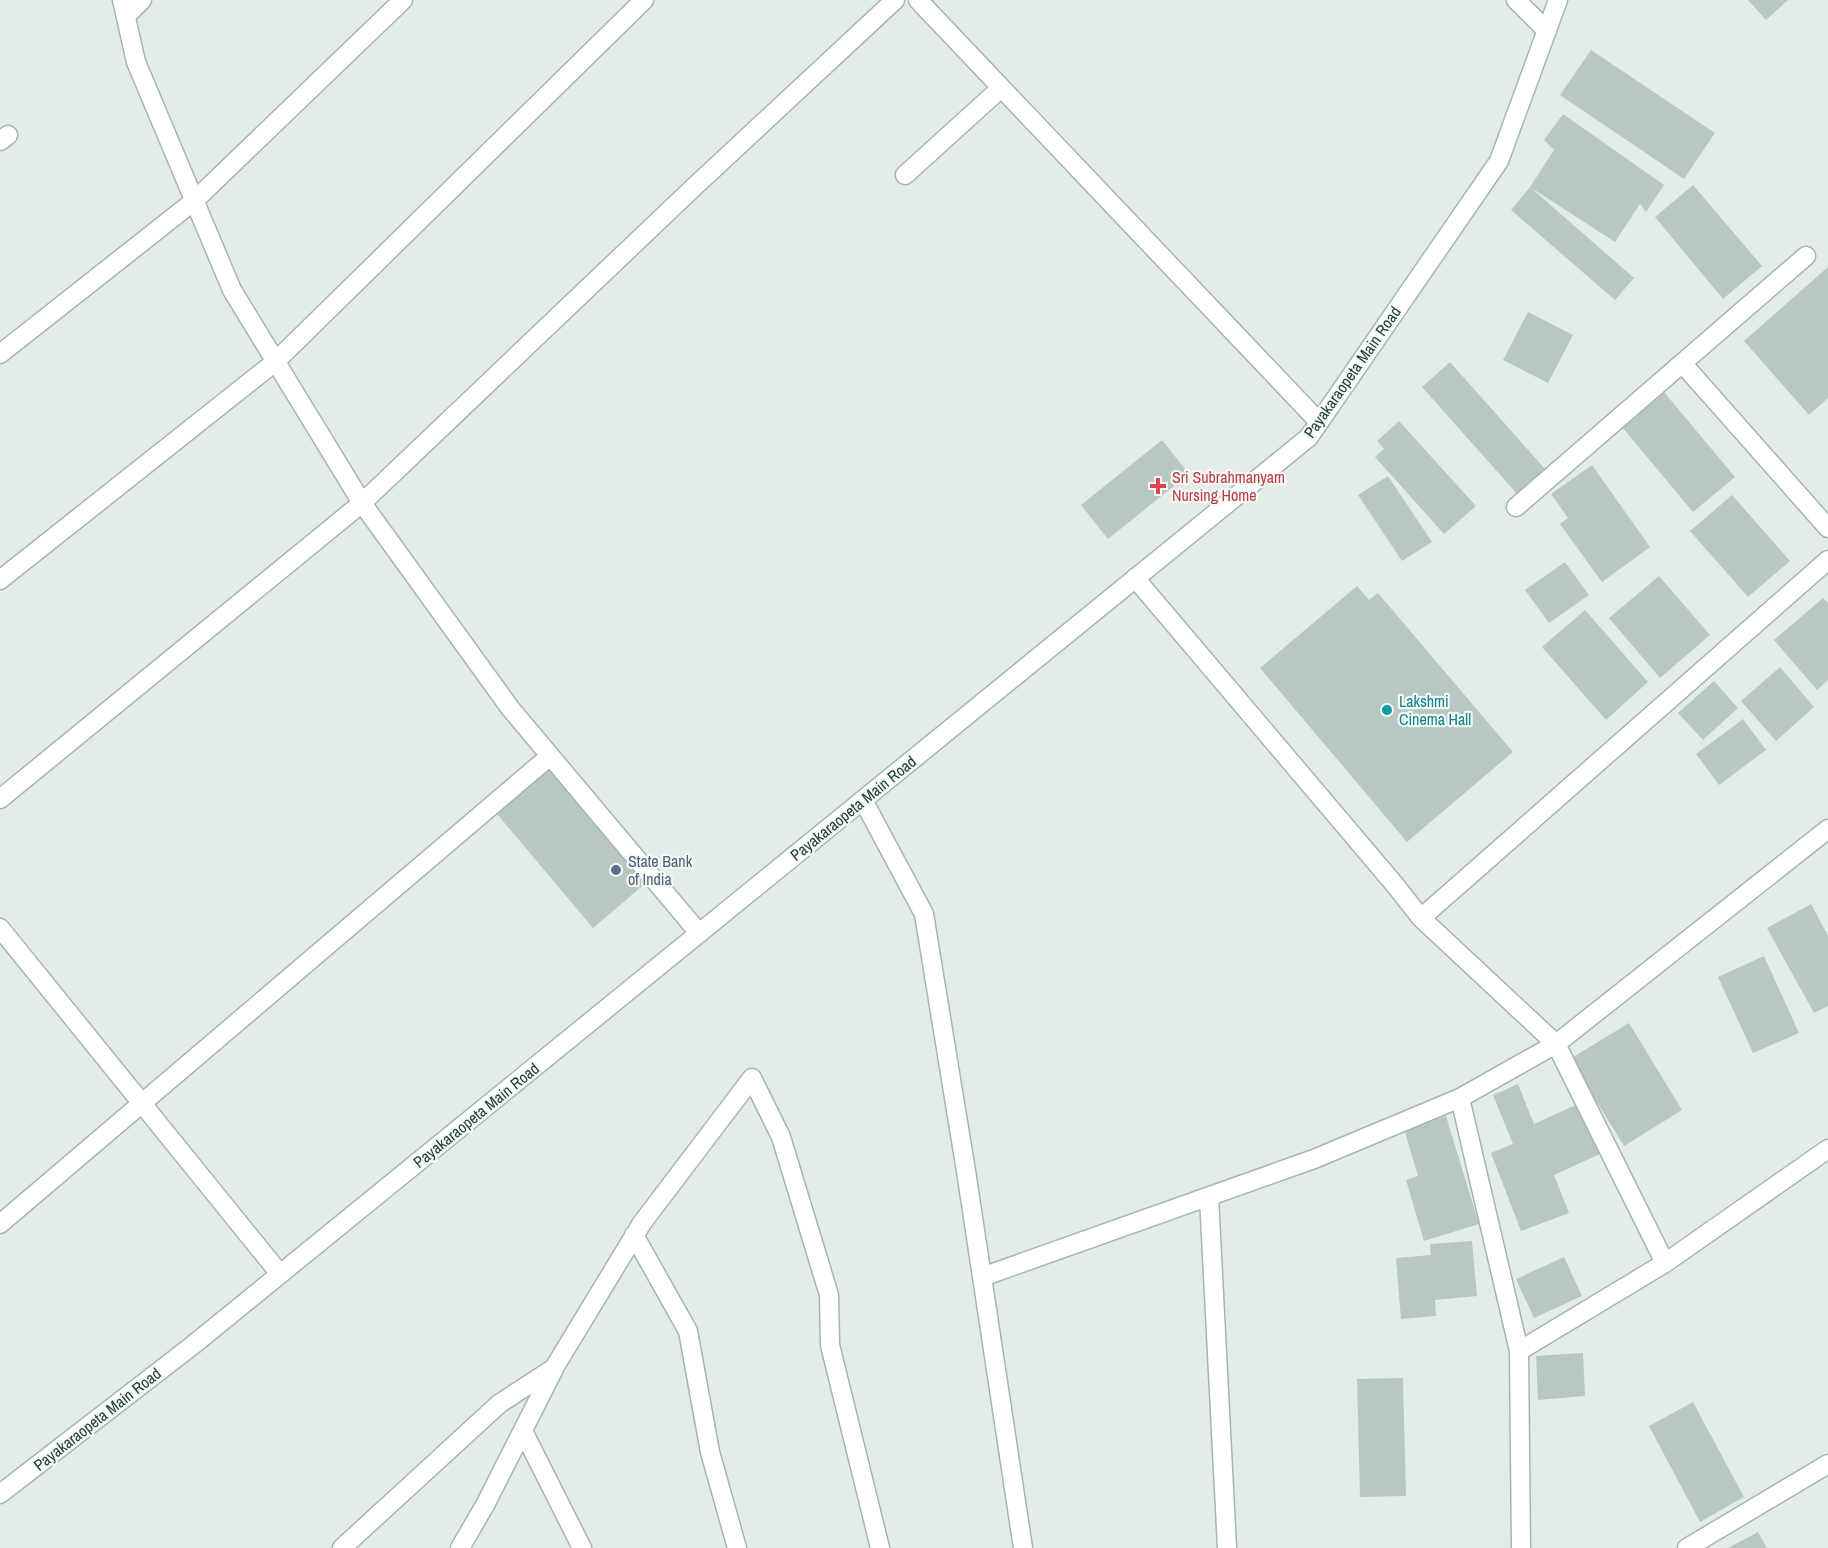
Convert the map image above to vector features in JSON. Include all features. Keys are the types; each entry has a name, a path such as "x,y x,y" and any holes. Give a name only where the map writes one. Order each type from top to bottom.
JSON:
{"street":[{"path":"142,0 124,8 136,62 232,290 362,503 510,708 699,933"},
{"path":"0,354 194,201 403,0"},
{"path":"0,799 362,503 694,187 895,0"},
{"path":"918,0 1319,422"},
{"path":"1516,0 1547,31"},
{"name":"Payakaraopeta Main Road","path":"0,1494 193,1345 1309,437 1499,161 1558,0"},
{"path":"0,580 275,362 641,1"},
{"path":"905,175 1001,88"},
{"path":"1516,507 1806,255"},
{"path":"1682,363 1828,528"},
{"path":"1421,918 1828,560"},
{"path":"1135,578 1421,918 1556,1044 1665,1263"},
{"path":"0,1224 550,756"},
{"path":"862,800 924,914 1023,1548"},
{"path":"982,1277 1314,1159 1460,1098 1556,1044 1828,829"},
{"path":"0,928 280,1274"},
{"path":"460,1548 485,1505 554,1368 634,1235 752,1078 781,1137 829,1295 830,1345 880,1548"},
{"path":"1460,1098 1519,1351 1521,1548"},
{"path":"1519,1351 1665,1263 1828,1149"},
{"path":"1209,1197 1227,1548"},
{"path":"634,1235 688,1331 710,1452 737,1548"},
{"path":"346,1546 499,1404 554,1368"},
{"path":"523,1431 582,1548"},
{"path":"1687,1548 1828,1464"}],"building":[{"path":"1748,0 1788,0 1766,20"},
{"path":"1591,50 1715,133 1684,179 1560,95"},
{"path":"1563,114 1664,185 1646,212 1640,204 1615,242 1530,187 1554,150 1544,140"},
{"path":"1693,185 1762,266 1723,299 1655,217"},
{"path":"1530,187 1634,278 1615,300 1511,210"},
{"path":"1828,267 1828,398 1809,415 1744,341"},
{"path":"1528,312 1573,335 1548,383 1503,360"},
{"path":"1450,362 1546,470 1518,495 1422,387"},
{"path":"1664,392 1735,477 1693,512 1622,427"},
{"path":"1399,421 1476,506 1444,534 1375,457 1384,449 1377,441"},
{"path":"1162,440 1189,474 1108,539 1081,505"},
{"path":"1592,465 1650,547 1602,582 1560,524 1568,518 1551,494"},
{"path":"1388,476 1432,542 1402,561 1358,495"},
{"path":"1732,495 1790,561 1748,597 1690,531"},
{"path":"1565,562 1589,595 1549,623 1525,590"},
{"path":"1659,576 1710,635 1660,678 1609,618"},
{"name":"Lakshmi Cinema Hall","path":"1357,586 1369,600 1378,593 1513,752 1407,842 1260,668"},
{"path":"1823,598 1828,603 1828,680 1817,690 1774,640"},
{"path":"1585,610 1648,682 1606,720 1542,647"},
{"path":"1780,667 1814,707 1776,741 1741,701"},
{"path":"1714,681 1738,708 1703,740 1678,713"},
{"path":"1743,719 1766,750 1719,785 1696,754"},
{"path":"546,762 647,882 593,928 492,808"},
{"path":"1811,904 1828,936 1828,1006 1814,1013 1767,928"},
{"path":"1764,956 1799,1033 1753,1053 1718,977"},
{"path":"1629,1023 1682,1110 1624,1146 1570,1059"},
{"path":"1518,1084 1534,1124 1578,1104 1600,1154 1554,1175 1569,1213 1521,1231 1491,1153 1513,1144 1493,1095"},
{"path":"1446,1116 1479,1224 1424,1241 1406,1180 1418,1176 1404,1129"},
{"path":"1472,1241 1477,1296 1435,1300 1436,1316 1401,1319 1396,1258 1431,1255 1430,1244"},
{"path":"1564,1257 1582,1296 1534,1318 1516,1279"},
{"path":"1583,1353 1585,1396 1538,1400 1536,1356"},
{"path":"1403,1378 1406,1496 1360,1497 1357,1379"},
{"path":"1693,1402 1744,1497 1700,1522 1649,1426"},
{"path":"1758,1532 1767,1548 1728,1548"}],"place":[{"name":"Sri Subrahmanyam Nursing Home","path":"1158,486"},
{"name":"Lakshmi Cinema Hall","path":"1387,710"},
{"name":"State Bank of India","path":"616,870"}]}
